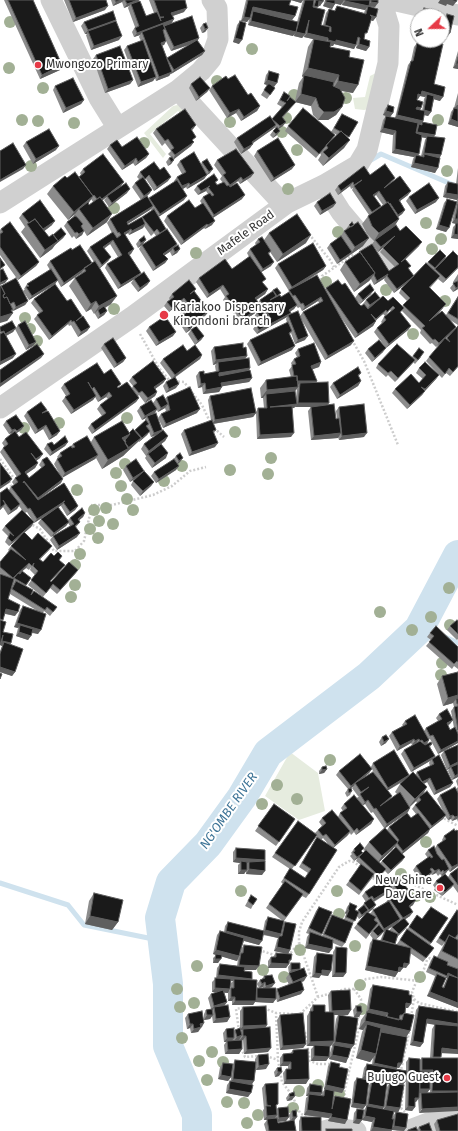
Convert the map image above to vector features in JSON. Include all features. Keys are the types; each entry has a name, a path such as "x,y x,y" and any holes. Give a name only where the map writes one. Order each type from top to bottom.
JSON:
{"street":[{"path":"51,0 99,98 117,128"},
{"path":"0,203 178,90 201,71 211,59 218,39 217,8 212,0"},
{"name":"Mafele Road","path":"0,408 132,317 284,205 324,185 358,165 367,150 388,63 389,26 381,0"},
{"path":"392,0 458,15"},
{"path":"178,90 284,205"},
{"path":"324,185 341,212 388,269"},
{"path":"408,1130 458,1116"},
{"path":"318,1125 356,1131"}],"path":[{"path":"308,233 334,267"},
{"path":"320,290 322,276 367,245"},
{"path":"132,317 134,328 140,335 159,368 170,381 175,380 184,382 202,405 217,432 224,437"},
{"path":"348,335 364,361 398,445"},
{"path":"0,459 13,477 9,481 12,488 7,490 8,494"},
{"path":"26,519 30,524 40,529 54,551 75,551 84,541 92,505 112,505 153,495 172,486 190,471 206,467"},
{"path":"440,813 445,819 458,826"},
{"path":"318,997 299,942 299,932 302,922 339,867 349,861 354,862 376,880 404,880 458,905"},
{"path":"256,949 278,956 288,956 299,942"},
{"path":"262,1008 276,1013 302,1014 318,997 345,989 354,989 366,979 381,977 420,981 422,979 428,958 439,962"},
{"path":"411,1019 414,999 412,992 416,980"},
{"path":"348,1102 344,1093 358,1033 357,1020 361,1013 361,999 354,989"},
{"path":"414,999 419,1003 458,1012"},
{"path":"239,1034 236,1009 248,1007"},
{"path":"276,1013 278,1060 282,1082 292,1095 300,1113 318,1125"},
{"path":"302,1014 303,1020"},
{"path":"304,1026 310,1061 314,1064 334,1065 350,1071"},
{"path":"408,1130 406,1115 402,1108 404,1074 401,1070 411,1026"},
{"path":"240,1041 244,1057 268,1056 278,1060"}],"shaded area":[{"path":"378,72 383,107 364,110 355,109 353,98 365,97 370,76"},
{"path":"182,104 195,125 178,111 150,134 166,154 163,158 144,133 173,106"},
{"path":"290,752 318,773 325,811 299,820 265,796"}],"building":[{"path":"8,0 33,0 62,65 42,75"},
{"path":"69,0 106,0 108,6 76,18"},
{"path":"125,0 138,0 127,4"},
{"path":"154,0 185,0 187,8 171,13 174,19 137,33 135,28 139,26 131,4 140,1 146,16 157,12 161,21 160,18 164,17 160,17"},
{"path":"248,0 291,0 289,5 298,7 295,16 253,7 250,18 244,17"},
{"path":"305,0 314,0 313,7 325,10 321,25 330,27 329,31 331,32 331,27 325,25 329,9 335,11 337,6 366,14 368,6 378,9 376,17 370,15 372,17 367,33 365,33 364,39 370,41 369,47 359,44 360,38 358,37 356,45 336,40 336,42 328,40 328,38 307,33 309,20 305,34 296,32"},
{"path":"316,0 323,0 323,2 319,1 318,7 314,6"},
{"path":"326,0 335,0 335,4 326,2"},
{"path":"345,0 370,0 369,6"},
{"path":"371,0 378,0 378,3 371,2"},
{"path":"113,11 116,20 88,30 84,22"},
{"path":"253,11 298,22 296,32 251,21"},
{"path":"450,15 454,16 450,33"},
{"path":"192,16 199,38 174,47 164,26"},
{"path":"116,21 122,36 94,46 88,31"},
{"path":"240,21 246,23 242,40 235,38"},
{"path":"206,23 208,28 205,29 203,24"},
{"path":"163,24 166,41 161,43 172,72 159,77 142,32"},
{"path":"314,39 331,42 330,47 350,51 349,57 364,60 358,85 338,81 339,75 308,68"},
{"path":"143,40 156,77 141,82 127,46"},
{"path":"197,40 205,51 174,70 167,58"},
{"path":"120,46 133,80 108,89 96,55"},
{"path":"416,48 442,48 434,84 445,87 443,97 422,91 421,95 418,94 417,100 423,102 421,108 417,107 416,109 425,111 423,121 397,115 411,61 413,61"},
{"path":"269,71 279,74 277,83 267,80"},
{"path":"235,75 248,95 251,93 260,106 244,117 239,109 230,113 212,86 226,76 228,79"},
{"path":"304,75 334,82 333,86 340,89 345,98 342,107 334,112 324,112 319,107 316,98 301,94"},
{"path":"200,77 210,88 199,97 191,84"},
{"path":"73,78 84,100 66,108 55,86"},
{"path":"268,84 275,88 270,95 264,90"},
{"path":"284,92 290,96 287,101 290,97 296,102 282,117 286,122 280,126 272,119 286,103 280,100"},
{"path":"427,94 434,96 431,112 424,110"},
{"path":"388,105 394,107 393,113 386,111"},
{"path":"303,108 335,135 319,154 288,126"},
{"path":"454,108 458,109 458,122 451,119"},
{"path":"185,109 196,125 191,129 196,137 192,140 194,142 175,155 171,150 174,148 168,139 165,141 156,129"},
{"path":"342,114 358,122 349,137 334,128"},
{"path":"270,116 276,125 252,142 253,144 244,149 237,138"},
{"path":"386,116 418,123 416,133 422,135 419,154 395,149 396,131 383,128"},
{"path":"422,122 437,125 435,135 417,132 419,124 422,125"},
{"path":"277,127 280,131 276,134 273,131"},
{"path":"49,129 59,146 36,159 26,142"},
{"path":"341,131 350,140 329,158 323,152 328,148 326,145"},
{"path":"427,136 445,138 441,155 424,153"},
{"path":"137,137 149,154 138,162 136,158 125,166 110,145 117,140 122,147"},
{"path":"278,138 295,165 274,178 257,151"},
{"path":"13,143 26,165 0,180 0,151"},
{"path":"236,149 254,173 243,180 241,177 230,185 223,175 226,173 217,160"},
{"path":"194,152 207,175 190,185 189,183 182,186 177,177 186,172 180,161"},
{"path":"103,154 124,182 102,199 100,197 97,199 79,177 85,172 83,169"},
{"path":"424,154 440,158 438,168 414,163 416,155 424,157"},
{"path":"172,157 174,160 171,162 169,158"},
{"path":"207,159 213,169 209,172 202,162"},
{"path":"154,162 160,170 164,167 171,177 157,187 149,175 145,179 140,172"},
{"path":"385,164 395,178 384,188 400,176 411,191 399,200 405,210 398,215 379,191 373,195 381,206 372,212 354,186 362,180 354,185 353,182 341,191 338,186 364,166 370,175"},
{"path":"75,172 93,196 74,212 53,186 65,176 67,178"},
{"path":"214,174 218,180 215,182 217,185 224,182 230,187 237,183 245,195 214,215 203,197 210,193 212,196 214,195 208,187 201,191 197,186"},
{"path":"143,177 152,190 144,196 135,183"},
{"path":"177,180 187,196 160,214 149,198"},
{"path":"448,182 458,184 458,195 446,193"},
{"path":"126,183 130,189 112,203 107,196"},
{"path":"429,183 439,198 417,210 409,197"},
{"path":"330,193 336,203 322,211 317,202"},
{"path":"147,196 153,206 127,222 128,225 142,217 145,224 132,231 131,229 124,233 134,249 128,253 141,273 121,285 107,264 122,255 113,240 103,247 111,257 102,265 90,247 113,232 117,238 121,235 119,232 118,233 110,219"},
{"path":"100,197 112,214 93,228 79,209 88,202 89,205"},
{"path":"447,199 457,202 449,228 439,225"},
{"path":"40,200 55,221 43,229 35,219 29,223 22,214"},
{"path":"189,200 195,208 203,203 215,221 208,225 207,224 184,241 167,216"},
{"path":"388,202 399,219 379,233 372,226 368,216"},
{"path":"458,204 458,219 455,219"},
{"path":"154,209 166,229 160,233 157,229 154,232 142,217"},
{"path":"297,214 311,235 283,254 269,233"},
{"path":"75,216 83,224 81,226 84,231 79,234 77,232 75,233 67,222"},
{"path":"35,219 49,237 53,234 58,241 45,250 27,224"},
{"path":"10,222 39,262 21,276 0,247 0,234 3,232 1,229"},
{"path":"352,222 354,225 351,227 349,225"},
{"path":"358,222 369,238 355,247 344,231"},
{"path":"456,223 458,223 458,235 454,234"},
{"path":"396,225 400,231 406,226 422,242 401,262 405,259 411,266 408,268 414,276 397,289 387,276 388,274 377,281 374,275 375,273 359,252 372,244 389,271 399,264 383,248 395,236 381,247 375,240"},
{"path":"61,228 66,234 58,241 53,235"},
{"path":"167,229 177,244 163,254 168,259 156,267 142,245"},
{"path":"144,236 146,240 141,243 139,240"},
{"path":"341,236 352,252 340,260 330,244"},
{"path":"262,237 271,251 268,253 274,262 263,269 250,249 260,242 258,239"},
{"path":"313,243 326,266 292,287 278,264"},
{"path":"80,245 92,263 64,283 50,261 71,248 72,250"},
{"path":"178,245 180,249 175,252 173,248"},
{"path":"440,250 446,256 435,268 428,262"},
{"path":"453,251 458,256 458,267 446,279 435,269"},
{"path":"360,252 375,273 360,284 345,262"},
{"path":"250,256 266,279 262,282 268,289 255,298 261,306 243,319 226,296 229,294 223,285 209,294 199,278 225,259 232,269"},
{"path":"0,258 5,265 0,269"},
{"path":"95,261 117,296 99,306 96,301 91,304 75,278 86,271 84,268"},
{"path":"426,263 440,276 429,287 446,304 429,321 442,311 456,327 439,343 435,339 433,340 422,328 425,326 403,305 410,298 401,289"},
{"path":"3,269 8,279 0,283 0,270"},
{"path":"51,269 58,280 32,296 26,287 29,286 27,284"},
{"path":"144,272 150,281 140,288 134,279"},
{"path":"317,275 354,341 328,356 303,312 323,301 321,297 305,307 303,303 301,304 295,295 293,296 289,290"},
{"path":"16,278 28,301 16,307 14,302 10,304 7,297 4,298 3,296 5,294 1,286"},
{"path":"189,280 196,289 190,294 194,291 209,311 191,324 193,326 189,329 181,317 186,313 181,306 187,302 184,298 172,308 167,302 174,297 172,294"},
{"path":"338,280 342,285 345,283 361,306 364,304 368,309 383,296 388,301 393,297 404,308 400,312 411,326 389,344 377,328 386,320 384,317 395,308 393,306 376,319 371,314 376,321 358,334 326,288"},
{"path":"458,281 458,287 456,288 453,283"},
{"path":"55,284 67,301 71,299 82,316 76,321 83,316 90,327 81,332 74,321 72,322 71,320 52,336 37,315 43,311 34,299"},
{"path":"370,284 374,290 363,300 358,294"},
{"path":"0,286 5,294 3,295 4,298 7,297 13,313 0,317"},
{"path":"277,288 281,293 277,296 273,290"},
{"path":"273,291 276,296 270,300 280,295 281,297 289,292 297,305 289,310 291,313 259,330 256,325 262,321 257,312 264,309 271,319 260,300"},
{"path":"375,292 380,298 370,305 366,300"},
{"path":"458,297 458,319 448,313"},
{"path":"104,306 107,311 100,315 98,310"},
{"path":"298,311 308,336 298,340 288,315"},
{"path":"165,316 176,332 159,342 149,327"},
{"path":"12,321 16,328 5,334 4,331 1,332 0,327"},
{"path":"25,321 36,342 29,345 18,325"},
{"path":"288,322 292,331 289,333 295,346 261,362 250,340"},
{"path":"196,326 204,336 198,341 191,330"},
{"path":"458,326 458,366 453,372 449,368 445,374 429,357 445,338 450,342 447,338"},
{"path":"4,332 16,354 0,362 0,334"},
{"path":"113,338 126,358 117,364 104,344"},
{"path":"379,340 386,348 375,358 368,349"},
{"path":"243,343 243,348 246,347 247,356 216,360 214,347"},
{"path":"314,343 321,362 311,366 317,381 297,381 297,376 294,376 292,365 296,364 294,359 300,356 298,349"},
{"path":"37,344 44,354 0,384 0,370"},
{"path":"397,344 415,360 398,378 391,371 388,373 378,364"},
{"path":"183,345 187,351 195,345 202,355 175,375 163,359"},
{"path":"419,348 424,352 418,360 413,356"},
{"path":"249,358 250,368 219,373 219,376 250,370 252,378 221,383 222,387 206,390 205,383 201,384 199,372 204,371 204,374 219,371 218,362"},
{"path":"153,361 166,379 154,387 157,392 148,398 142,391 139,393 133,386 137,383 132,377"},
{"path":"425,362 439,375 425,389 421,387 425,391 410,405 395,389 411,374 419,383 426,375 419,368"},
{"path":"97,363 104,374 111,369 121,384 117,387 118,388 127,382 139,398 95,430 91,424 106,413 100,405 112,396 109,392 101,398 94,387 92,389 96,396 74,410 65,397 70,394 64,384"},
{"path":"358,367 361,373 358,375 361,381 340,395 333,383"},
{"path":"297,376 298,387 267,390 266,380"},
{"path":"175,377 179,384 169,389 166,382"},
{"path":"328,382 329,403 298,403 300,383"},
{"path":"190,387 200,409 166,424 161,414 170,410 167,397"},
{"path":"251,388 256,413 215,420 210,396"},
{"path":"295,391 297,404 270,407 292,406 294,433 260,435 258,408 267,408 266,394"},
{"path":"163,395 168,404 161,408 156,399"},
{"path":"151,400 157,409 145,416 140,407"},
{"path":"41,402 47,410 42,413 48,411 60,431 52,436 46,425 38,430 27,412"},
{"path":"334,404 336,419 339,418 341,433 314,436 311,407"},
{"path":"364,404 367,433 342,436 339,407"},
{"path":"156,413 162,430 154,433 147,416"},
{"path":"16,415 24,426 17,431 15,429 12,430 6,421"},
{"path":"146,420 149,424 146,426 150,431 142,438 135,430"},
{"path":"212,420 216,430 213,431 218,443 192,452 184,430"},
{"path":"122,421 130,434 122,438 129,448 108,460 94,437"},
{"path":"133,429 141,438 128,448 125,440"},
{"path":"163,430 168,436 149,451 144,444"},
{"path":"15,431 19,437 26,432 43,454 36,459 31,453 38,463 25,472 29,478 45,465 42,460 47,457 63,479 38,498 24,481 23,483 24,482 38,500 64,483 78,506 70,512 63,502 37,519 30,508 28,509 11,487 18,482 15,478 21,474 3,448 8,444 5,439"},
{"path":"65,436 68,442 52,452 47,444 52,442 54,445"},
{"path":"87,436 98,455 65,473 57,459 62,456 60,453 71,446 72,448 75,447 73,444"},
{"path":"161,444 168,453 155,463 148,454"},
{"path":"180,453 183,458 179,461 176,456"},
{"path":"136,459 144,471 133,478 126,466"},
{"path":"174,459 179,466 159,479 154,472"},
{"path":"0,463 12,479 0,487"},
{"path":"144,471 154,482 143,491 133,481"},
{"path":"7,488 20,504 11,511 3,500 5,504 0,508 0,493"},
{"path":"58,507 69,522 54,533 41,519"},
{"path":"82,508 85,513 78,519 80,522 75,526 80,533 59,546 53,536 74,524 70,518"},
{"path":"22,510 34,522 12,542 8,538 10,533 14,536 5,526"},
{"path":"24,532 32,540 38,533 52,546 39,559 43,562 51,553 54,556 58,552 62,556 59,560 65,565 50,581 51,582 69,562 78,570 60,590 53,584 46,593 31,580 38,571 33,566 34,563 32,566 29,563 13,578 0,567 0,562 11,549 26,560 11,546"},
{"path":"22,571 31,578 26,585 14,578"},
{"path":"0,574 14,579 8,599 20,605 18,612 6,609 3,620 0,619"},
{"path":"16,581 33,590 31,595 34,591 57,607 53,612 47,607 45,610 12,589"},
{"path":"23,606 46,614 41,630 17,623"},
{"path":"0,620 6,622 3,632 13,634 11,643 2,641 3,635 0,645"},
{"path":"457,620 458,621 458,634 450,626"},
{"path":"20,625 33,629 31,636 19,632"},
{"path":"436,626 458,647 458,662 457,661 454,664 429,642 434,636 430,633"},
{"path":"4,642 23,649 15,672 0,667 0,654"},
{"path":"458,672 458,695 448,698 442,676"},
{"path":"458,706 458,730 454,707"},
{"path":"447,709 453,720 447,723 450,730 455,727 458,734 458,741 441,750 433,735 430,736 426,728 442,719 439,714"},
{"path":"415,715 429,740 424,743 422,740 420,741 419,739 415,741 414,739 400,746 392,732 407,724 405,721"},
{"path":"386,735 389,739 384,742 382,737"},
{"path":"420,741 425,745 431,742 432,744 429,746 435,756 414,768 404,750"},
{"path":"458,745 458,762 450,766 444,751"},
{"path":"394,750 409,775 388,788 373,763"},
{"path":"360,754 372,769 351,786 339,771"},
{"path":"439,755 453,783 436,791 430,778 422,782 417,772 434,764 432,759"},
{"path":"458,764 458,774 455,776 451,767"},
{"path":"326,766 327,769 322,770 322,767"},
{"path":"373,772 392,796 380,806 400,792 410,808 387,824 376,808 374,809 368,800 365,802 360,794 369,787 361,792 355,783"},
{"path":"413,772 427,787 415,799 400,784"},
{"path":"455,787 458,793 458,816 455,817 453,815 450,816 440,795"},
{"path":"351,788 352,791 349,793 348,789"},
{"path":"427,791 446,815 432,826 415,805 421,800 419,797"},
{"path":"354,795 374,819 359,831 357,828 354,831 340,813 347,808 344,804"},
{"path":"274,804 295,819 279,842 258,826"},
{"path":"332,810 350,831 335,845 326,834 323,836 318,830 326,823 322,818"},
{"path":"407,813 411,818 418,813 430,829 403,851 397,843 399,840 389,827"},
{"path":"298,821 317,835 295,866 275,853"},
{"path":"385,828 398,842 382,856 369,842"},
{"path":"454,829 455,831 458,831 458,864 452,867 437,845 446,839 444,836"},
{"path":"317,837 337,850 309,894 284,878 290,868 305,878 311,869 302,863"},
{"path":"360,843 364,848 361,851 363,853 357,857 353,852"},
{"path":"434,846 437,854 442,860 444,859 449,869 441,872 439,869 435,871 432,868 430,869 432,872 424,878 416,866 430,856 431,858 433,857 428,850"},
{"path":"396,847 405,857 391,870 382,861"},
{"path":"236,848 265,850 265,860 236,858"},
{"path":"366,850 386,869 379,876 359,857"},
{"path":"241,861 247,862 247,870 241,870"},
{"path":"265,861 265,871 249,869 249,862"},
{"path":"361,864 374,874 361,891 349,881"},
{"path":"458,868 458,885 450,874"},
{"path":"445,874 454,884 445,892 437,886 439,885 436,881"},
{"path":"392,877 397,880 395,884 389,880"},
{"path":"385,878 392,888 374,899 372,896 369,898 365,892"},
{"path":"401,880 416,900 409,906 413,912 403,918 389,898 398,891 394,885"},
{"path":"285,881 303,894 286,917 269,904"},
{"path":"94,893 123,900 118,922 90,916"},
{"path":"251,895 257,899 253,905 248,901"},
{"path":"371,898 376,905 369,910 364,903"},
{"path":"389,901 400,919 384,929 373,910"},
{"path":"350,903 357,906 355,910 359,912 355,921 346,917"},
{"path":"364,905 368,910 362,915 358,910"},
{"path":"319,907 332,912 322,934 309,928"},
{"path":"431,907 448,918 431,943 409,927 417,915 422,919"},
{"path":"457,910 458,934 455,938 449,935 445,942 439,938"},
{"path":"367,912 376,917 374,920 378,923 369,934 357,924"},
{"path":"332,915 353,923 345,943 324,934"},
{"path":"268,917 284,921 281,934 265,930"},
{"path":"404,918 409,924 399,934 392,927"},
{"path":"228,922 264,931 262,941 226,931"},
{"path":"285,922 296,924 290,950 277,947 279,936 282,936"},
{"path":"379,925 384,931 378,936 373,931"},
{"path":"386,929 398,934 395,944 382,940"},
{"path":"407,929 434,948 426,958 400,940"},
{"path":"220,931 244,938 239,956 216,950"},
{"path":"310,932 333,940 332,949 308,944"},
{"path":"449,935 458,940 458,959 442,951"},
{"path":"373,939 411,948 409,964 404,963 403,968 399,967 398,972 367,966"},
{"path":"244,945 262,947 259,966 239,965"},
{"path":"336,947 347,948 346,973 335,973"},
{"path":"276,953 292,954 289,964 271,963 271,957 276,957"},
{"path":"317,953 333,955 331,971 322,970 322,974 315,973"},
{"path":"216,954 222,955 221,959 215,959"},
{"path":"434,956 448,962 447,965 458,969 458,978 448,973 447,976 429,968"},
{"path":"291,963 300,963 300,969 291,970"},
{"path":"220,964 245,967 244,971 252,972 252,979 218,975"},
{"path":"304,968 307,976 293,982 289,973"},
{"path":"437,974 446,978 442,987 444,988 449,975 458,978 458,1003 430,992"},
{"path":"272,975 275,983 266,986 265,982 262,984 260,980 265,978 264,976"},
{"path":"215,978 231,979 230,989 215,988"},
{"path":"234,979 257,980 256,1001 235,1001 235,997 231,997 231,988 234,988"},
{"path":"301,980 304,990 280,998 277,989"},
{"path":"373,985 409,991 409,995 412,995 411,1004 406,1003 405,1013 400,1015 399,1020 387,1017 388,1013 369,1009"},
{"path":"257,988 276,988 276,999 257,998"},
{"path":"223,990 227,1002 214,1006 211,994"},
{"path":"350,990 351,1010 332,1011 331,991"},
{"path":"228,1005 230,1017 216,1019 214,1007"},
{"path":"313,1005 325,1005 325,1012 334,1012 334,1041 310,1042 310,1011 313,1011"},
{"path":"266,1006 267,1025 243,1026 243,1007"},
{"path":"356,1006 361,1006 362,1012 357,1012"},
{"path":"419,1006 458,1012 458,1024 427,1019 423,1043 413,1041"},
{"path":"212,1009 213,1015 207,1015 206,1010"},
{"path":"202,1011 204,1023 200,1024 201,1027 194,1029 193,1024 190,1024 188,1014"},
{"path":"367,1012 402,1020 404,1013 414,1015 410,1031 365,1021"},
{"path":"303,1013 306,1044 283,1046 280,1015"},
{"path":"339,1015 358,1018 354,1045 335,1042"},
{"path":"367,1024 381,1028 376,1054 361,1050"},
{"path":"435,1024 458,1026 458,1050 442,1048 441,1057 433,1057"},
{"path":"270,1027 271,1048 247,1050 246,1036 243,1036 243,1029"},
{"path":"234,1028 234,1038 227,1038 226,1029"},
{"path":"240,1028 242,1035 237,1037 235,1030"},
{"path":"381,1032 407,1037 402,1063 398,1063 397,1068 374,1063"},
{"path":"242,1040 242,1049 228,1050 227,1041"},
{"path":"314,1045 330,1046 329,1057 314,1056"},
{"path":"334,1045 351,1048 348,1058 332,1055"},
{"path":"308,1049 309,1079 286,1080 286,1069 291,1069 291,1062 283,1062 283,1054 293,1053 293,1050"},
{"path":"268,1054 269,1064 259,1066 258,1055"},
{"path":"409,1058 420,1059 420,1071 430,1072 430,1089 420,1089 420,1075 419,1098 415,1098 415,1107 408,1106"},
{"path":"422,1058 458,1058 458,1091 432,1091 433,1070 422,1070"},
{"path":"235,1060 256,1062 254,1081 233,1079"},
{"path":"331,1062 340,1064 339,1067 348,1069 344,1089 326,1085"},
{"path":"223,1063 233,1064 231,1077 221,1075"},
{"path":"367,1064 407,1071 405,1082 365,1075"},
{"path":"281,1067 282,1072 278,1072 277,1068"},
{"path":"357,1078 369,1080 366,1105 353,1103"},
{"path":"230,1081 253,1085 251,1093 229,1089"},
{"path":"372,1081 387,1083 384,1107 368,1104"},
{"path":"278,1083 278,1104 276,1105 277,1115 267,1116 266,1106 271,1106 267,1105 265,1084"},
{"path":"390,1083 404,1085 400,1108 386,1106"},
{"path":"310,1084 322,1086 322,1093 309,1092"},
{"path":"325,1089 334,1091 332,1109 335,1096 351,1099 347,1120 331,1117 332,1114 307,1110 309,1094 324,1096"},
{"path":"294,1092 295,1096 290,1097 289,1094"},
{"path":"458,1092 458,1107 422,1109 421,1093"},
{"path":"367,1106 394,1111 392,1130 373,1127 375,1118 365,1116"},
{"path":"288,1107 289,1117 279,1118 278,1108"},
{"path":"357,1109 364,1110 362,1120 356,1119"},
{"path":"296,1110 297,1117 293,1117 292,1111"},
{"path":"396,1112 408,1114 406,1128 394,1126"},
{"path":"458,1114 458,1131 440,1131 437,1120"},
{"path":"301,1117 321,1117 321,1131 302,1131"},
{"path":"277,1118 278,1123 294,1120 296,1131 269,1131 267,1119"},
{"path":"429,1123 432,1131 421,1131 419,1127"},
{"path":"416,1127 418,1131 408,1131 408,1130"},
{"path":"326,1129 352,1129 352,1131 326,1131"}],"waterway":[{"path":"371,160 381,154 458,187"},
{"name":"NG'OMBE RIVER","path":"197,1131 197,1115 168,1046 168,984 160,918 171,882 208,844 242,797 268,753 369,676 419,629 458,555"},
{"path":"436,596 415,613 427,620 438,632"},
{"path":"445,637 458,643"},
{"path":"0,883 68,905 84,925 163,941"}],"place":[{"name":"Mwongozo Primary","path":"38,65"},
{"name":"Kariakoo Dispensary Kinondoni branch","path":"164,315"},
{"name":"New Shine Day Care","path":"440,888"},
{"name":"Bujugo Guest","path":"447,1078"}]}
